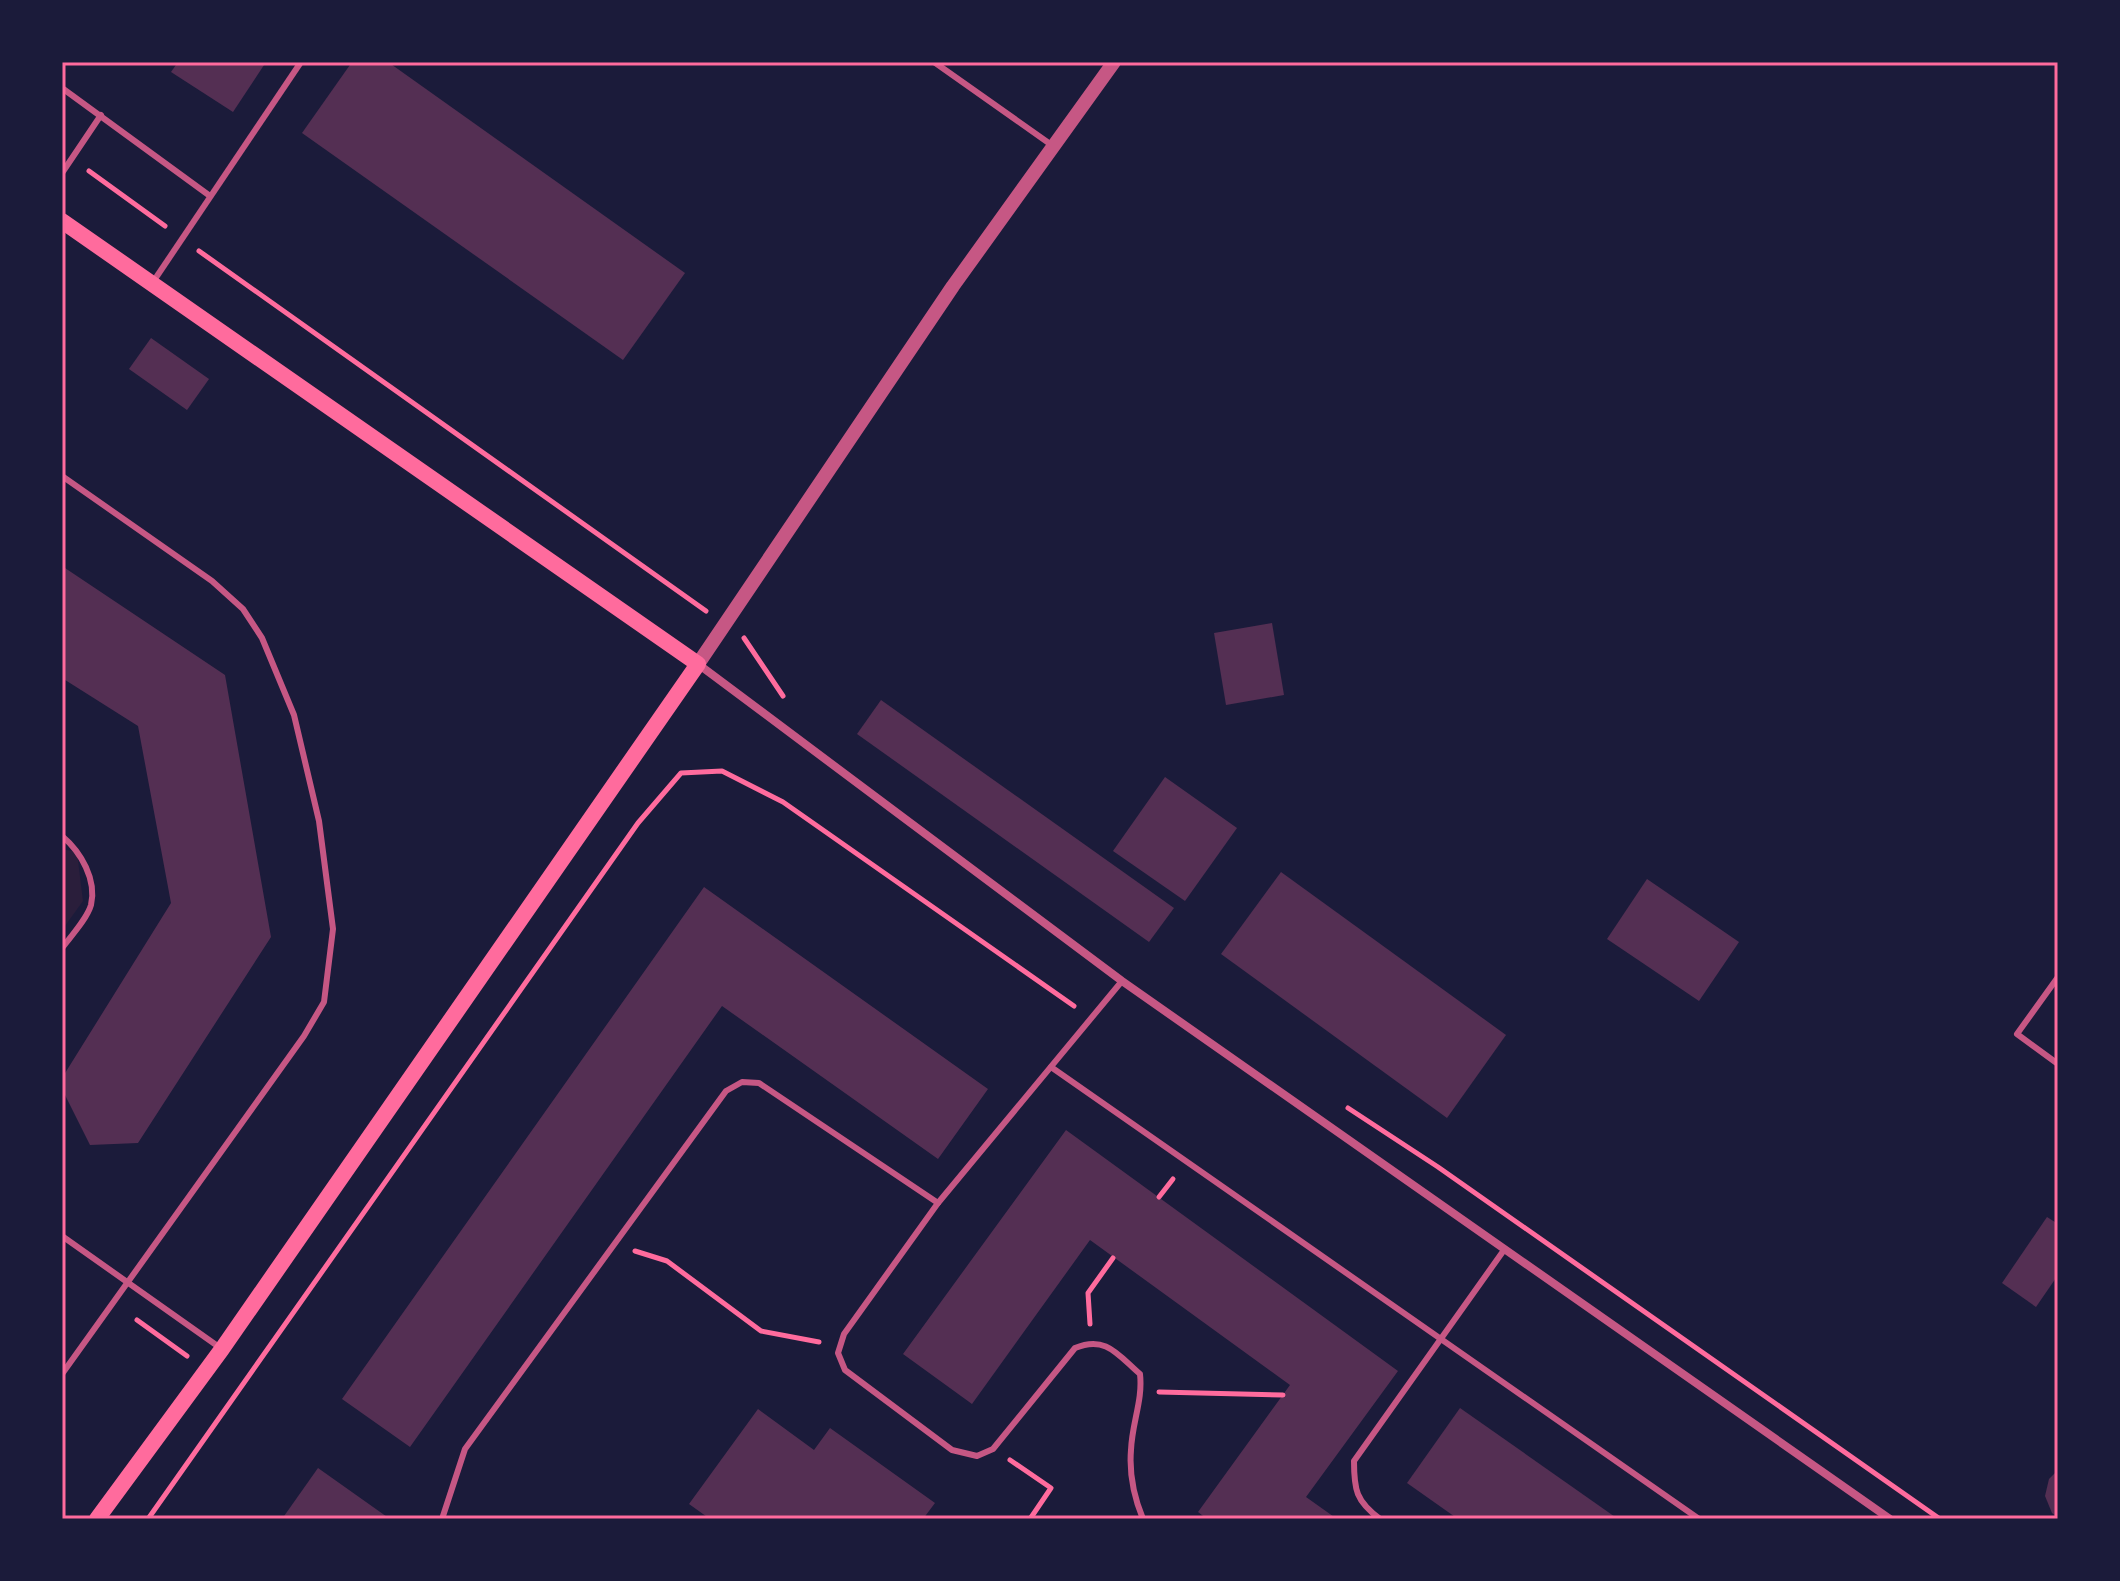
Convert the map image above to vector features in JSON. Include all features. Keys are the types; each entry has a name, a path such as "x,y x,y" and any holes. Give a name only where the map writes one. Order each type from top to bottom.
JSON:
{"main road":[{"path":"62,221 698,664 222,1349 97,1519"}],"street":[{"path":"1114,62 953,286 698,664 1122,981 1890,1519"}],"lane":[{"path":"151,285 301,62"},
{"path":"934,62 1053,146"},
{"path":"62,88 210,196"},
{"path":"62,173 101,115"},
{"path":"62,476 212,581 243,609 262,638 294,715 319,821 333,929 324,1002 304,1036 62,1374"},
{"path":"62,836 77,852 92,881 91,906 62,948"},
{"path":"2058,977 2017,1034 2058,1064"},
{"path":"1122,981 938,1203 844,1334 838,1353 845,1370 952,1450 977,1456 993,1449 1075,1348 1091,1341 1107,1346 1140,1374 1142,1392 1131,1450 1134,1497 1143,1519"},
{"path":"1051,1067 1699,1519"},
{"path":"442,1519 465,1449 726,1091 742,1082 759,1083 938,1203"},
{"path":"62,1236 222,1349"},
{"path":"1380,1519 1363,1506 1354,1484 1354,1461 1504,1250"}],"path":[{"path":"72,159 709,613"},
{"path":"742,634 785,700"},
{"path":"148,1519 638,823 681,773 722,771 783,802 1091,1018"},
{"path":"1346,1107 1438,1167 1940,1519"},
{"path":"614,1244 667,1261 761,1331 840,1346"},
{"path":"1091,1341 1088,1293 1113,1258"},
{"path":"113,1302 237,1392"},
{"path":"1142,1392 1283,1395"},
{"path":"993,1449 1051,1488 1030,1519"}],"shaded area":[{"path":"62,849 77,852 83,901 62,930"}],"building":[{"path":"178,62 266,62 233,112 171,72"},
{"path":"352,62 388,62 685,273 623,360 302,133"},
{"path":"151,338 209,379 187,410 129,369"},
{"path":"62,566 225,675 271,937 138,1143 90,1145 62,1089 62,1078 171,903 138,726 62,678"},
{"path":"1272,623 1284,695 1226,705 1214,633"},
{"path":"881,700 1174,908 1149,942 857,734"},
{"path":"1165,777 1237,828 1185,901 1113,851"},
{"path":"1281,872 1506,1035 1447,1118 1221,954"},
{"path":"1647,879 1739,942 1699,1001 1607,939"},
{"path":"704,887 988,1089 938,1159 722,1006 410,1447 342,1399"},
{"path":"1066,1130 1398,1371 1306,1497 1337,1519 1207,1519 1198,1512 1290,1385 1090,1240 972,1404 903,1354"},
{"path":"2047,1217 2058,1224 2058,1275 2036,1307 2002,1283"},
{"path":"1460,1408 1618,1519 1458,1519 1407,1483"},
{"path":"758,1409 814,1450 830,1428 935,1503 923,1519 710,1519 689,1504"},
{"path":"318,1468 390,1519 282,1519"},
{"path":"2058,1470 2058,1518 2052,1513 2045,1496 2049,1479"}]}
